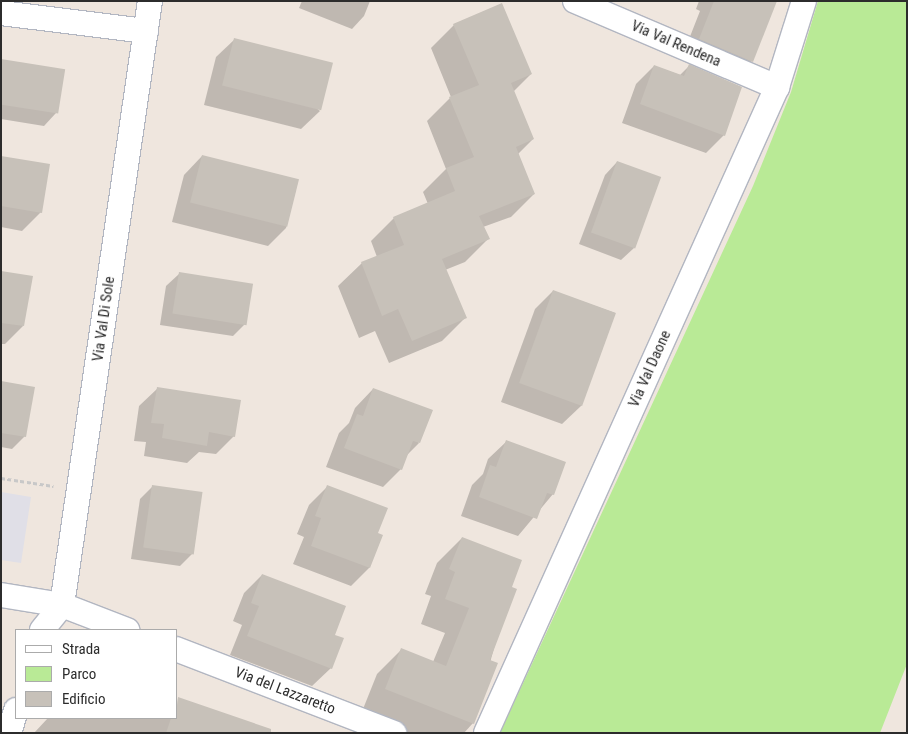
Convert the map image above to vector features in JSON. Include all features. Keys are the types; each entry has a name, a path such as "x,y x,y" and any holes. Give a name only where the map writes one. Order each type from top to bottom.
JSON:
{"street":[{"name":"Via Val Di Sole","path":"62,605 150,1"},
{"name":"Via Val Rendena","path":"576,1 777,87"},
{"name":"Via Val Daone","path":"486,733 777,87 804,1"},
{"path":"1,12 146,31"},
{"path":"1,595 62,605 124,629"},
{"path":"43,629 62,605"},
{"name":"Via del Lazzaretto","path":"178,650 388,732"},
{"path":"9,733 15,713"}],"path":[{"path":"1,478 55,486"}],"shaded area":[{"path":"1,492 31,497 21,563 1,560"}],"green space":[{"path":"818,1 907,1 907,664 880,733 500,733 753,186 791,92"}],"building":[{"path":"714,1 777,1 753,62 699,39"},
{"path":"502,3 532,74 511,83 534,139 516,147 535,194 479,216 490,239 442,259 467,318 412,341 398,309 382,316 361,262 404,245 393,217 455,191 446,168 474,157 449,97 479,85 453,24"},
{"path":"234,38 333,63 321,110 222,86"},
{"path":"1,59 65,69 58,114 1,105"},
{"path":"689,64 742,87 725,136 640,104 654,65 684,76"},
{"path":"202,155 299,179 287,227 190,203"},
{"path":"1,156 50,164 42,213 1,206"},
{"path":"617,161 661,177 635,248 591,232"},
{"path":"1,271 33,276 24,326 1,323"},
{"path":"179,272 253,284 247,325 172,313"},
{"path":"553,290 616,313 582,406 519,383"},
{"path":"1,381 35,387 26,437 1,433"},
{"path":"157,387 241,400 235,437 209,432 207,446 162,438 164,424 151,423"},
{"path":"373,388 433,410 420,443 413,441 402,470 344,448 357,414 363,416"},
{"path":"506,440 566,462 554,495 547,493 537,519 479,497 490,465 496,467"},
{"path":"152,485 203,492 194,554 143,547"},
{"path":"327,485 388,508 378,533 383,535 370,568 311,546 321,518 315,516"},
{"path":"462,537 522,560 512,587 517,589 490,660 498,663 474,724 385,689 401,648 446,666 469,608 445,599 455,572 449,569"},
{"path":"262,574 346,606 335,635 344,638 332,669 247,636 259,606 251,603"},
{"path":"178,697 271,729 271,733 166,733 171,719 178,719"}]}
